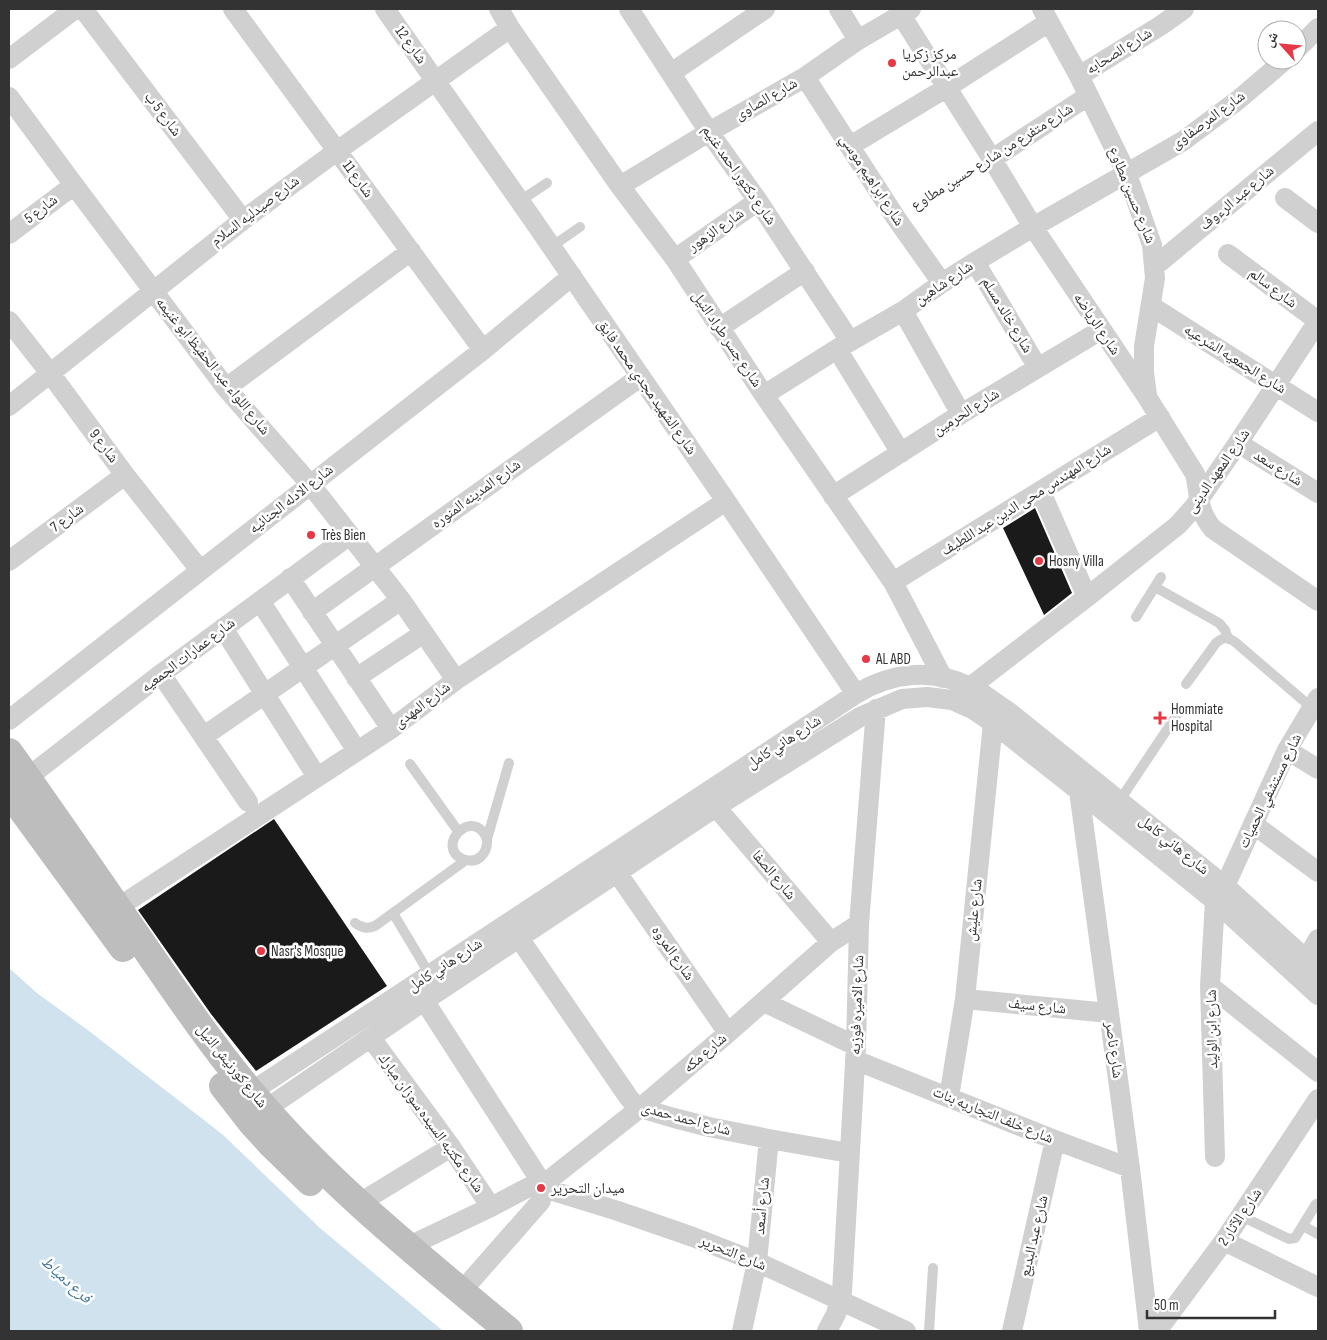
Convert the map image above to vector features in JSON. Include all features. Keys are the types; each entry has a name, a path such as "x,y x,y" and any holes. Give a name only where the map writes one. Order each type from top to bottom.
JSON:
{"main road":[{"name":"شارع كورنيش النيل","path":"9,752 18,785 211,1070 301,1147 358,1204 407,1247 509,1331"},
{"name":"شارع كورنيش النيل","path":"18,785 117,908 195,1019 252,1107 272,1146 310,1182 484,1331"}],"street":[{"path":"9,58 75,9"},
{"name":"شارع 5 ب","path":"83,9 242,220"},
{"name":"شارع 11","path":"233,9 483,350"},
{"name":"شارع 12","path":"385,9 436,80"},
{"name":"شارع جسر طراد النيل","path":"498,9 620,186 674,259 892,582 943,678"},
{"path":"671,73 765,9"},
{"path":"839,9 858,40"},
{"name":"شارع الصحابه","path":"1079,76 1184,9"},
{"name":"شارع دكتور احمد غنيم","path":"635,11 671,73 709,132 805,271 901,453"},
{"name":"شارع الصاوى","path":"620,186 805,76 858,40 906,12"},
{"name":"شارع الرياضه","path":"906,12 946,88 1033,227 1147,397 1195,474 1201,508 1205,519 1213,529 1318,601"},
{"path":"850,146 946,88 1045,15"},
{"name":"شارع حسين مطاوع","path":"1045,15 1079,76 1127,174 1152,245 1155,278 1144,346 1144,372 1147,397"},
{"name":"شارع صيدليه السلام","path":"9,406 242,220 510,28"},
{"path":"1307,39 1318,28"},
{"name":"شارع المرصفاوى","path":"1127,174 1183,141 1238,100 1274,70"},
{"name":"شارع ابراهيم موسي","path":"805,76 896,218 942,283"},
{"name":"شارع الشهيد مجدي محمد فايق","path":"436,80 726,501 856,694"},
{"name":"شارع متفرع من شارع حسين مطاوع","path":"992,159 1088,96"},
{"name":"شارع اللواء عبد الحفيظ ابو غنيمه","path":"9,97 226,388 310,484 401,600 456,680"},
{"name":"شارع عبد الرءوف","path":"1155,266 1318,131"},
{"name":"شارع شاهين","path":"764,395 903,311 975,262 1127,174"},
{"name":"شارع 5","path":"9,234 74,185"},
{"path":"1285,198 1318,223"},
{"name":"شارع الزهور","path":"674,259 758,202"},
{"path":"226,388 410,251"},
{"name":"شارع سالم","path":"1228,254 1318,321"},
{"name":"شارع خالد مسلم","path":"975,262 1038,368"},
{"path":"720,328 805,271"},
{"name":"شارع الادله الجنائيه","path":"9,720 483,350 572,276"},
{"name":"شارع الجمعيه الشرعيه","path":"1151,306 1318,412"},
{"path":"903,311 961,414"},
{"name":"شارع 9","path":"9,321 125,475 200,570"},
{"name":"شارع المعهد الدينى","path":"952,700 1178,525 1200,500 1318,321"},
{"name":"شارع الحرمين","path":"833,496 961,414 1101,330"},
{"name":"شارع المدينه المنوره","path":"312,612 640,376"},
{"name":"شارع المهندس محى الدين عبد اللطيف","path":"892,582 1160,417"},
{"name":"شارع سعد","path":"1238,443 1318,493"},
{"name":"شارع 7","path":"9,561 125,475"},
{"path":"1040,492 1087,597"},
{"name":"شارع المهدى","path":"117,908 391,729 456,680 726,501"},
{"name":"شارع عمارات الجمعيه","path":"18,785 161,674 350,535"},
{"path":"290,578 391,729"},
{"path":"204,736 401,600"},
{"path":"260,601 357,751"},
{"path":"223,628 317,777"},
{"path":"356,678 424,634"},
{"path":"161,674 248,802"},
{"name":"شارع هاني كامل","path":"252,1107 371,1038 423,987 519,938 618,874 856,694 872,685 897,677 924,675 951,679 971,687 1009,712 1120,800 1220,893 1318,995"},
{"name":"شارع هاني كامل","path":"252,1107 423,987 705,808 860,717 902,699 927,697 952,700 974,710 1079,791 1220,893 1313,964"},
{"name":"شارع مستشفي الحميات","path":"1220,893 1287,750 1315,703"},
{"name":"شارع الاميره فوزيه","path":"827,1331 836,1314 840,1300 856,1053 859,924 876,709"},
{"name":"شارع عليش","path":"949,1097 965,999 993,723"},
{"path":"1287,750 1318,769"},
{"name":"شارع ناصر","path":"1081,769 1079,791 1130,1168 1149,1331"},
{"name":"شارع الصفا","path":"705,808 831,942"},
{"path":"1253,824 1318,872"},
{"name":"شارع المروه","path":"618,874 728,1033"},
{"name":"شارع ابن الوليد","path":"1215,1157 1210,986 1220,893"},
{"name":"شارع مكه","path":"461,1292 542,1187 640,1108 831,942 859,924"},
{"name":"شارع احمد حمدى","path":"519,938 636,1106 709,1127 849,1153"},
{"path":"1313,964 1318,939"},
{"path":"1210,986 1318,1072"},
{"path":"407,1247 491,1207 542,1187 423,987"},
{"name":"شارع سيف","path":"965,999 1109,1013"},
{"name":"شارع خلف التجاريه بنات","path":"764,1002 856,1053 949,1097 1130,1168"},
{"name":"شارع مكتبه السيده سوزان مبارك","path":"371,1038 491,1207"},
{"name":"شارع الآثار 2","path":"1157,1331 1224,1241 1318,1099"},
{"name":"شارع أسعد","path":"742,1331 757,1262 769,1139"},
{"name":"شارع عبد البديع","path":"1012,1331 1055,1140"},
{"path":"358,1204 450,1147"},
{"name":"شارع التحرير","path":"542,1187 693,1237 757,1262 906,1331"},
{"path":"1224,1241 1318,1287"}],"lane":[{"path":"520,202 547,183"},
{"path":"551,247 580,227"},
{"path":"1136,617 1161,577"},
{"path":"1155,587 1219,623 1225,630 1228,638"},
{"path":"1186,684 1216,643 1221,638 1228,638 1315,703"},
{"path":"1120,800 1178,713"},
{"path":"487,839 509,762"},
{"path":"410,764 458,831"},
{"path":"469,826 480,829 487,839 486,851 478,859 466,860 456,854 453,842 458,831 463,828 469,826"},
{"path":"355,923 361,927 368,928 376,926 466,860"},
{"path":"393,913 423,987"},
{"path":"1241,1216 1289,1239 1295,1238 1316,1204"},
{"path":"1303,1226 1318,1234"},
{"path":"928,1331 933,1268"}],"path":[{"name":"شارع متفرع من شارع حسين مطاوع","path":"896,218 992,159"}],"water":[{"name":"فرع دمياط","path":"9,968 37,993 222,1134 320,1228 443,1331 9,1331"}],"building":[{"name":"Hosny Villa","path":"1035,508 1072,593 1044,615 1003,528"},
{"name":"Nasr's Mosque","path":"274,819 387,986 256,1071 211,1014 138,910"}],"place":[{"name":"مركز زكريا عبدالرحمن","path":"892,63"},
{"name":"Très Bien","path":"311,535"},
{"name":"Hosny Villa","path":"1039,561"},
{"name":"AL ABD","path":"866,659"},
{"name":"Hommiate Hospital","path":"1160,718"},
{"name":"Nasr's Mosque","path":"261,951"},
{"name":"ميدان التحرير","path":"541,1188"}]}
